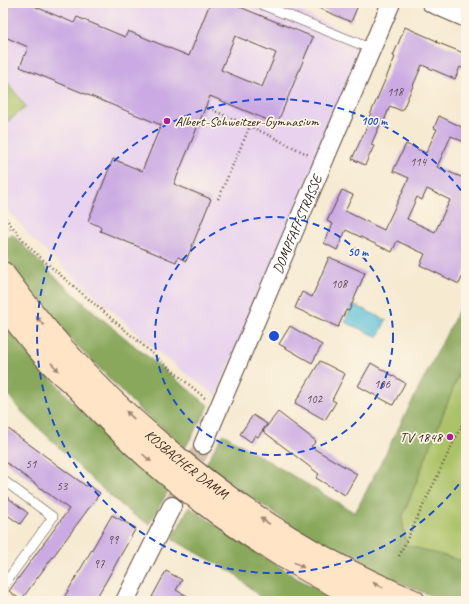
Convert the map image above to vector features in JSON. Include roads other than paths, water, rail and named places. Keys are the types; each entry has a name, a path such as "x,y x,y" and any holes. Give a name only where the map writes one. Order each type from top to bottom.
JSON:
{"street":[{"name":"DOMPFAFFSTRASSE","path":"203,445 391,3"},
{"path":"431,3 466,18"},
{"name":"KOSBACHER DAMM","path":"3,273 23,301 84,370 138,423 179,459 247,509 308,548 359,575 414,601"},
{"name":"KOSBACHER DAMM","path":"3,305 55,369 76,388 102,416 163,471 226,519 258,541 313,573 367,601"},
{"path":"125,601 172,506"}],"lane":[{"path":"258,3 372,49"},
{"path":"3,480 53,517 3,586"}],"water":[{"path":"352,304 386,320 378,337 345,322"}],"tunnel":[{"path":"172,506 203,445"}],"place":[{"name":"Albert-Schweitzer-Gymnasium","path":"167,121"},
{"name":"TV 1848","path":"450,437"}]}
